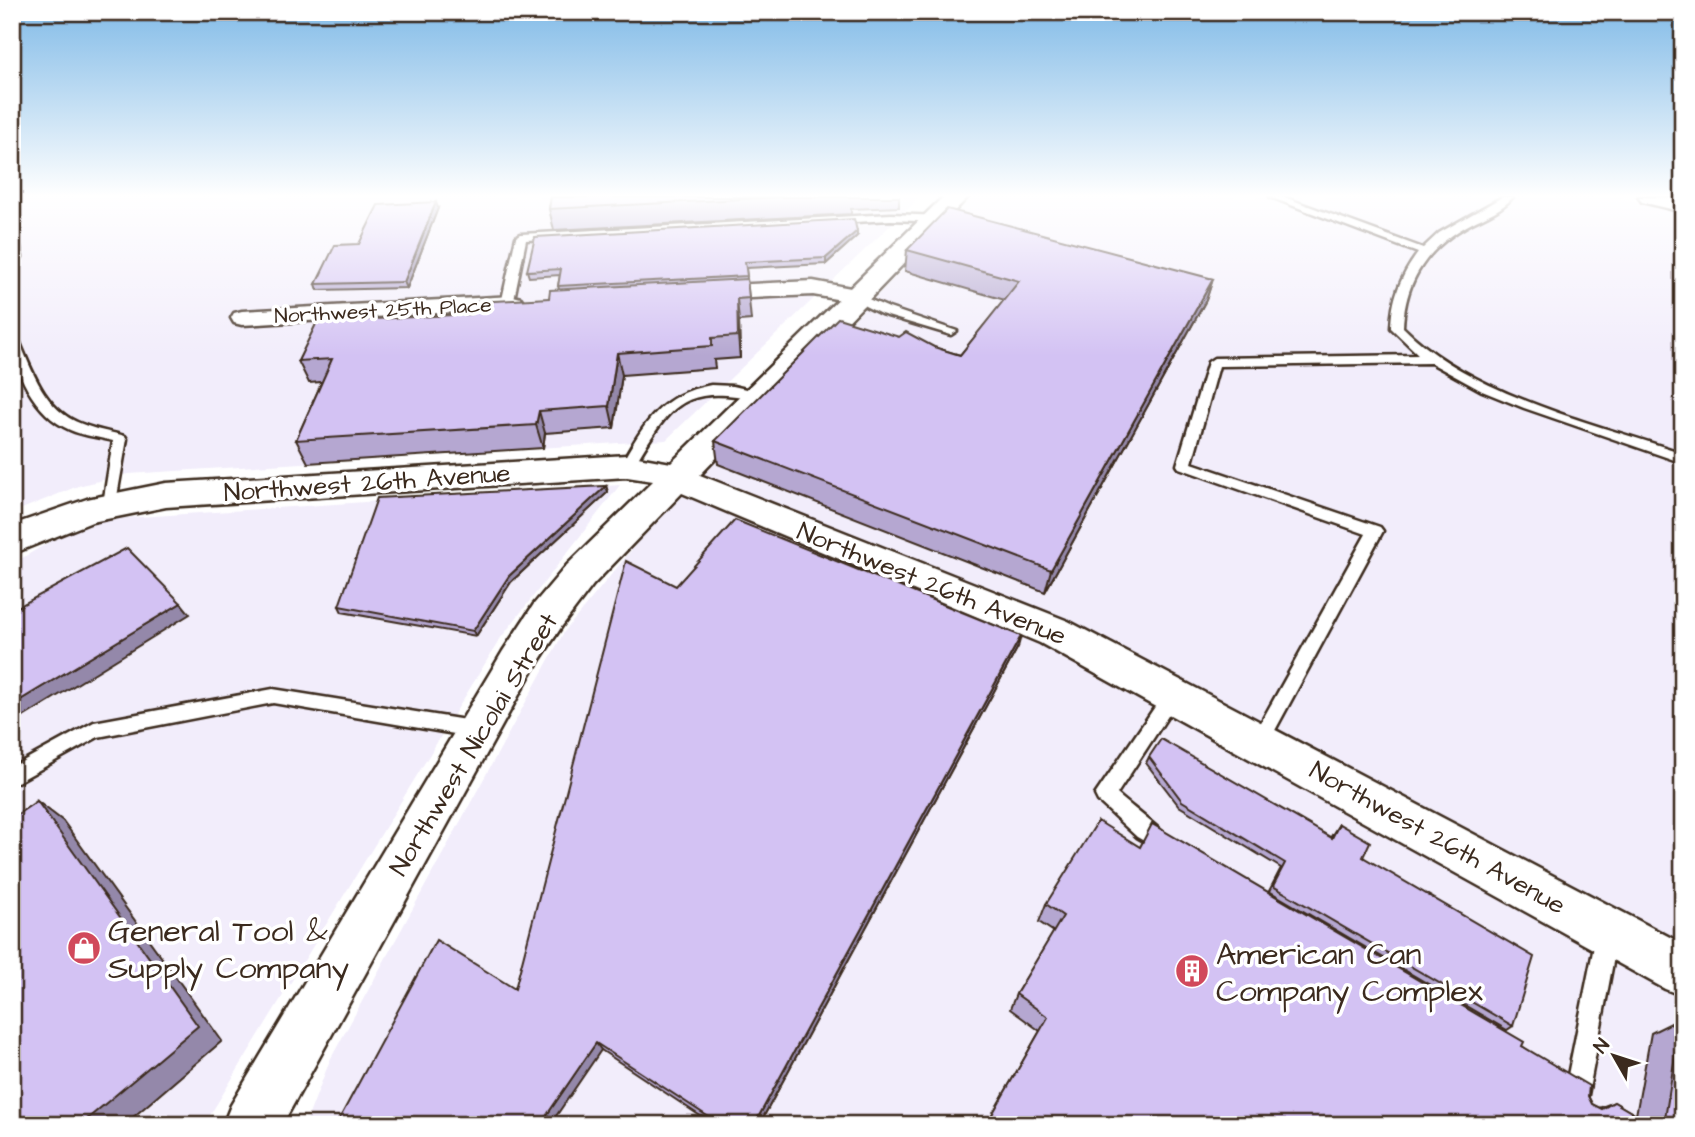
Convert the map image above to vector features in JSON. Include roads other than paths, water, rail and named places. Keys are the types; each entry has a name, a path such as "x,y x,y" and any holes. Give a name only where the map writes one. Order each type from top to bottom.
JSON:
{"street":[{"name":"Northwest Nicolai Street","path":"251,1125 517,662 548,615 580,575 676,478 858,297 910,250"},
{"path":"688,295 813,288 858,297"},
{"name":"Northwest 25th Place","path":"242,318 535,302"},
{"name":"Northwest 26th Avenue","path":"12,541 69,515 110,504 166,495 627,466 657,470 1016,615 1098,653 1683,971"}],"lane":[{"path":"507,304 518,250"},
{"path":"1419,250 1424,252"},
{"path":"1426,250 1413,263 1404,281 1397,328 1405,339 1432,359 1524,403 1683,458"},
{"path":"858,297 885,311 951,331"},
{"path":"12,338 33,386 55,416 75,427 120,439 110,504"},
{"path":"1260,741 1375,531 1184,465 1214,362 1432,359"},
{"path":"627,466 646,430 684,394 706,387 733,389 758,396"},
{"path":"1173,694 1105,794 1144,831 1179,852"},
{"path":"12,777 94,730 272,696 479,731"},
{"path":"1555,1074 1576,1097 1608,930"}],"place":[{"name":"General Tool & Supply Company","path":"84,948"},
{"name":"American Can Company Complex","path":"1192,971"}]}
